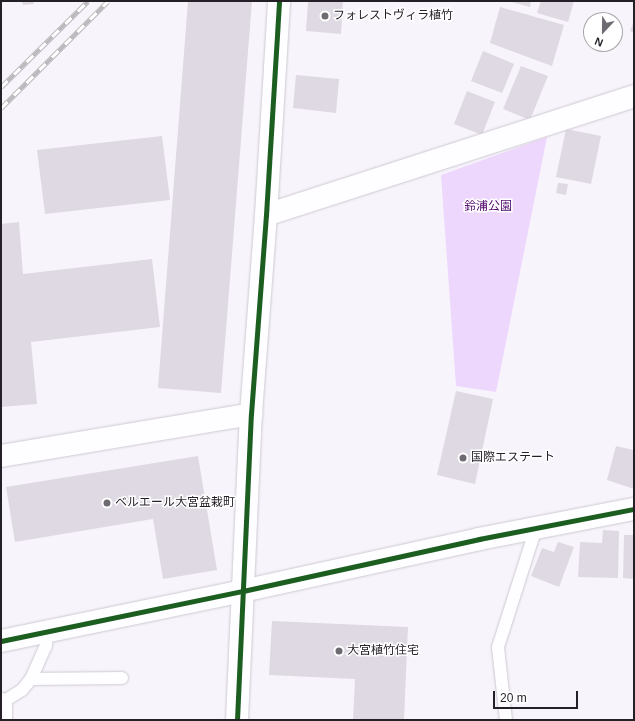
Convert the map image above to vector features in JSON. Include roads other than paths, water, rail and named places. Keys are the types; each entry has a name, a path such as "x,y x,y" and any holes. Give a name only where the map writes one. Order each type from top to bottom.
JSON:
{"street":[{"path":"236,720 251,414 266,215 279,1"},
{"path":"266,215 634,96"},
{"path":"1,456 251,414"},
{"path":"1,641 536,528 634,509"}],"lane":[{"path":"506,720 498,647 536,528"},
{"path":"6,720 3,699 22,690 31,679 46,646 46,631"},
{"path":"31,679 122,678"}],"railway":[{"path":"1,87 88,1"},
{"path":"1,108 108,1"}],"place":[{"name":"フォレストヴィラ植竹","path":"325,16"},
{"name":"国際エステート","path":"463,458"},
{"name":"ベルエール大宮盆栽町","path":"107,503"},
{"name":"大宮植竹住宅","path":"339,651"}],"park label":[{"name":"鈴浦公園","path":"488,207"}]}
